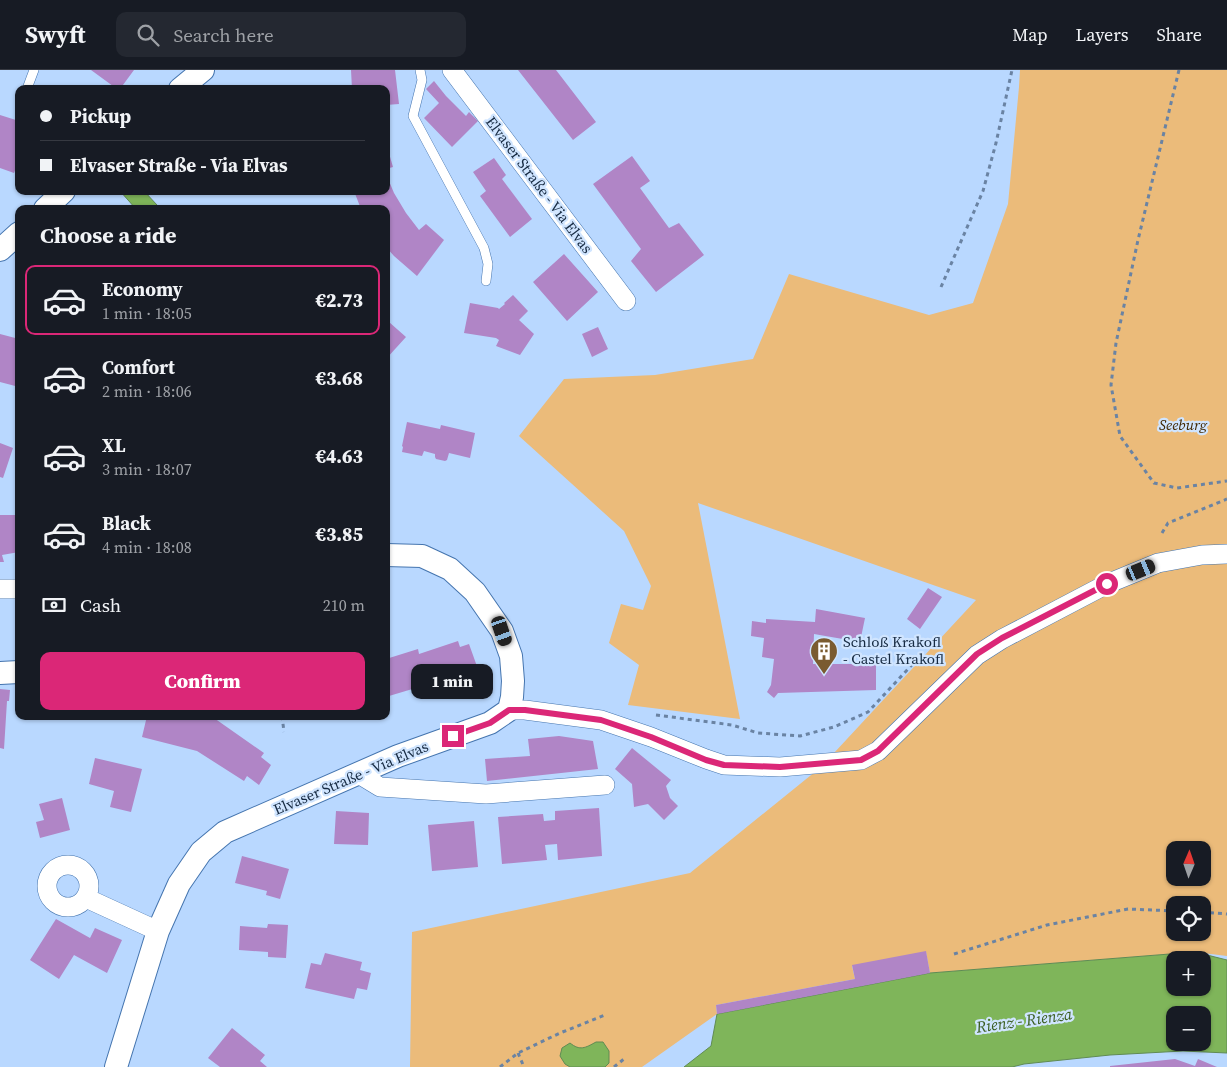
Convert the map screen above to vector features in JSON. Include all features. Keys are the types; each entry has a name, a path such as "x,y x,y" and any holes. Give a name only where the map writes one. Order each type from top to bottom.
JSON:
{"street":[{"path":"185,85 203,70"},
{"name":"Elvaser Straße - Via Elvas","path":"452,70 626,301"},
{"path":"50,205 60,195"},
{"path":"0,250 15,237"},
{"path":"390,554 422,556 450,569 476,592 502,631 511,656 513,681 509,710 525,710 601,720 724,765 780,767 861,760 878,751 977,654 1002,638 1107,584 1158,563 1202,555 1227,554"},
{"path":"0,589 15,589"},
{"path":"0,673 15,672"},
{"name":"Elvaser Straße - Via Elvas","path":"116,1067 158,931 179,884 201,852 225,832 398,756 490,723 509,710"},
{"path":"357,773 380,787 486,794 605,785"},
{"path":"86,898 158,931"}],"lane":[{"path":"28,85 34,70"},
{"path":"420,70 422,80 413,116 484,248 488,264 486,281"}],"path":[{"path":"941,287 983,191 996,144 1012,70"},
{"path":"1179,70 1138,240 1116,343 1111,385 1120,436 1154,483 1177,488 1227,480"},
{"path":"1162,533 1168,523 1227,499"},
{"path":"651,714 732,726 758,733 800,736 834,727 868,712 922,654"},
{"path":"282,720 284,732"},
{"path":"954,954 1047,925 1128,909 1166,911"},
{"path":"1211,913 1227,914"},
{"path":"500,1067 518,1053 560,1033 605,1015"},
{"path":"518,1053 524,1067"},
{"path":"614,1067 624,1059"}],"green space":[{"name":"Seeburg","path":"1020,70 1227,70 1227,956 1211,954 1211,951 1166,951 1166,954 930,973 926,952 852,966 855,979 716,1005 717,1014 642,1067 410,1067 412,932 690,873 821,767 976,600 698,503 740,719 628,705 639,665 609,643 621,604 643,610 651,586 624,531 519,436 564,379 655,375 753,359 789,274 929,315 973,303 1008,204"}],"water":[{"path":"124,195 148,195 157,205 132,205"},
{"name":"Rienz - Rienza","path":"1166,954 1166,996 1211,996 1211,956 1227,960 1227,1053 1183,1051 1110,1055 1024,1064 1012,1067 684,1067 711,1046 717,1014 930,973"},
{"path":"596,1042 603,1042 609,1051 609,1063 605,1067 570,1067 565,1064 560,1056 562,1048 570,1043 583,1048"}],"building":[{"path":"91,70 134,70 123,85 112,85"},
{"path":"351,70 395,70 399,104 390,105 390,85 352,85"},
{"path":"518,70 556,70 596,122 573,140"},
{"path":"434,81 466,116 469,112 478,121 452,147 424,118 439,103 426,89"},
{"path":"0,115 15,120 15,170 14,173 0,168"},
{"path":"632,156 650,181 640,188 669,228 679,223 704,255 656,292 631,261 641,249 593,184"},
{"path":"390,157 393,167 390,168"},
{"path":"494,158 506,175 502,179 532,219 510,237 480,196 486,191 473,172"},
{"path":"390,184 406,213 419,230 426,224 444,240 417,276 390,252 390,205 359,205 356,195 390,195"},
{"path":"564,254 598,292 567,321 533,282"},
{"path":"513,295 528,311 519,320 534,334 520,355 496,346 499,340 496,338 464,333 470,303 499,309"},
{"path":"390,323 406,337 390,355"},
{"path":"598,327 608,349 592,357 582,334"},
{"path":"0,334 15,338 15,386 0,382"},
{"path":"407,422 440,429 441,425 475,433 470,458 449,453 445,461 436,459 435,454 424,451 422,456 402,452"},
{"path":"0,443 13,448 3,478 0,477"},
{"path":"0,515 15,515 15,553 2,555 4,562 0,562"},
{"path":"928,588 942,597 920,629 907,619"},
{"path":"816,609 865,618 860,642 814,634 813,664 876,664 876,690 778,693 774,698 767,692 771,685 774,659 762,657 764,638 751,636 752,621 766,623 766,619 815,622"},
{"path":"458,641 460,647 469,644 479,672 469,676 470,679 432,692 429,684 390,696 390,658 418,649 419,654"},
{"path":"0,689 10,690 9,701 7,701 4,749 0,748"},
{"path":"146,720 217,720 264,753 261,757 271,765 259,785 247,776 244,781 197,751 142,737"},
{"path":"559,736 593,741 598,769 487,781 485,759 530,756 528,739"},
{"path":"632,748 671,780 666,786 670,798 678,806 664,820 648,804 634,807 632,784 615,769"},
{"path":"95,758 142,769 131,812 110,807 114,791 89,784"},
{"path":"62,798 70,830 40,838 36,822 44,820 39,804"},
{"path":"599,808 602,856 558,860 557,844 545,845 547,860 502,864 498,817 543,814 544,821 555,820 555,811"},
{"path":"336,811 369,813 368,845 334,844"},
{"path":"474,821 478,867 432,871 428,825"},
{"path":"242,856 289,869 280,899 266,895 267,891 235,883"},
{"path":"56,919 90,938 95,928 122,940 107,973 74,955 59,979 30,960"},
{"path":"268,924 288,925 286,958 268,957 268,952 239,950 240,926 267,928"},
{"path":"926,951 930,973 717,1014 716,1005 855,979 852,965"},
{"path":"325,953 362,962 360,970 371,973 367,990 357,988 354,999 305,988 311,963 321,965"},
{"path":"232,1028 265,1055 260,1061 267,1067 220,1067 208,1058"},
{"path":"1175,1059 1195,1066 1198,1059 1217,1067 1110,1067 1110,1066"}],"place":[{"name":"Schloß Krakofl - Castel Krakofl","path":"824,675"}],"route":[{"path":"453,736 490,723 509,710 525,710 601,720 724,765 780,767 861,760 878,751 977,654 1002,638 1107,584"}]}
